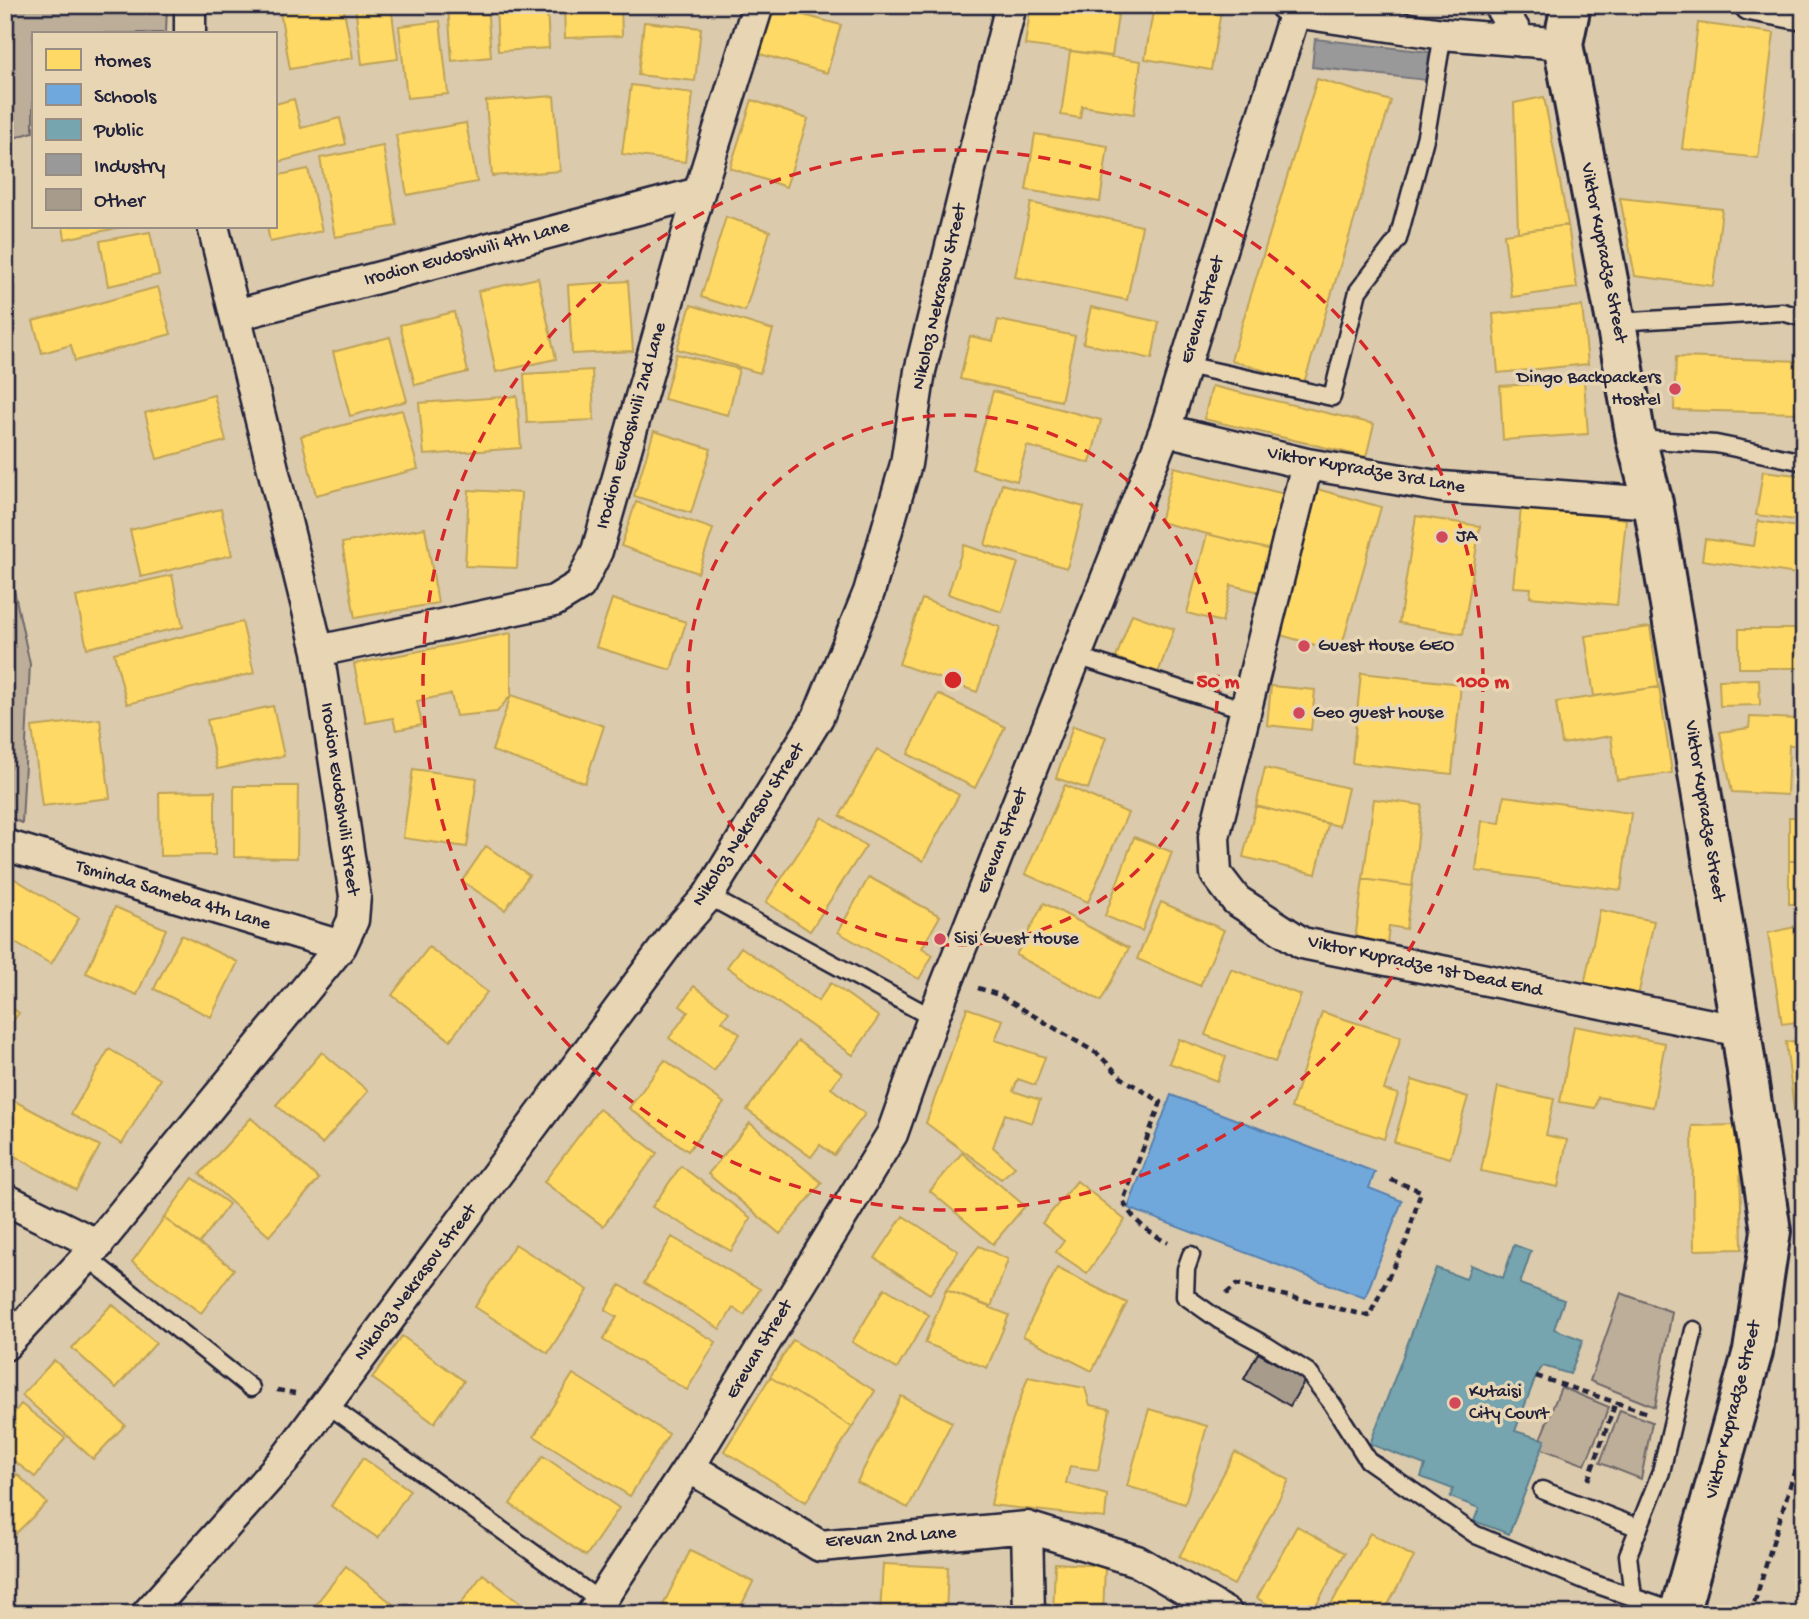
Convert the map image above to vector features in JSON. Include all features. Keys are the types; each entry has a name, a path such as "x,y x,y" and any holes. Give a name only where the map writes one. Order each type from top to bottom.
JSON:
{"street":[{"path":"190,5 190,32"},
{"name":"Irodion Evdoshvili 2nd Lane","path":"318,652 554,601 580,585 597,551 699,193 758,5"},
{"name":"Nikoloz Nekrasov Street","path":"147,1614 286,1458 662,952 708,895 818,717 869,592 906,464 920,371 1011,5"},
{"path":"1499,5 1521,41"},
{"name":"Viktor Kupradze Street","path":"1571,5 1563,44 1636,439 1653,503 1741,1031 1771,1231 1753,1351 1679,1613"},
{"path":"1750,5 1804,15"},
{"path":"1290,9 1443,34 1563,44"},
{"name":"Erevan Street","path":"596,1607 689,1467 892,1133 933,1018 1165,430 1290,9"},
{"name":"Irodion Evdoshvili 4th Lane","path":"236,315 699,193"},
{"name":"Irodion Evdoshvili Street","path":"5,1345 92,1251 341,946 354,920 355,896 318,652 214,228"},
{"name":"Viktor Kupradze 3rd Lane","path":"1165,430 1307,464 1442,487 1653,503"},
{"name":"Viktor Kupradze 1st Dead End","path":"1307,464 1214,837 1216,874 1236,900 1302,943 1741,1031"},
{"name":"Tsminda Sameba 4th Lane","path":"5,845 341,946"},
{"path":"5,1199 92,1251"},
{"name":"Erevan 2nd Lane","path":"689,1467 820,1546 1027,1527"},
{"path":"1029,1614 1027,1527 1137,1561 1227,1614"}],"lane":[{"path":"1186,365 1332,397 1358,291 1398,239 1426,135 1443,34"},
{"path":"1616,321 1783,312 1804,318"},
{"path":"1636,439 1716,444 1804,462"},
{"path":"1076,656 1246,710"},
{"path":"708,895 933,1018"},
{"path":"92,1251 251,1388"},
{"path":"1191,1255 1186,1269 1185,1296 1308,1372 1368,1460 1476,1535 1589,1581 1679,1613"},
{"path":"1633,1597 1628,1555 1661,1472 1694,1330"},
{"path":"327,1404 596,1607"},
{"path":"1542,1490 1639,1528"}],"path":[{"path":"949,979 999,995 1098,1054 1122,1078 1161,1102 1123,1201 1128,1211 1155,1236 1191,1255"},
{"path":"1207,1311 1237,1284 1368,1316 1406,1242 1421,1191 1389,1180"},
{"path":"1535,1376 1655,1415"},
{"path":"1593,1466 1616,1402"},
{"path":"1751,1614 1804,1440"}],"shaded area":[{"path":"5,5 167,5 166,32 32,32 32,132 5,141"},
{"path":"5,548 30,664 22,823 5,816"},
{"path":"1621,1293 1672,1312 1655,1407 1590,1381"},
{"path":"1561,1387 1609,1407 1585,1465 1537,1447"},
{"path":"1620,1410 1652,1422 1641,1479 1600,1463"}],"building: Homes":[{"path":"279,5 343,5 353,58 290,69"},
{"path":"355,5 391,5 398,59 362,64"},
{"path":"448,5 487,5 491,57 452,61"},
{"path":"496,5 547,5 549,48 498,51"},
{"path":"564,5 621,5 622,36 565,38"},
{"path":"1031,5 1099,5 1119,8 1112,56 1025,45"},
{"path":"1154,5 1222,5 1211,70 1145,59"},
{"path":"773,7 841,25 827,73 760,54"},
{"path":"440,21 448,94 407,98 399,26"},
{"path":"644,22 701,28 695,81 638,75"},
{"path":"1698,23 1774,33 1758,158 1682,149"},
{"path":"1070,51 1141,61 1134,114 1082,106 1080,118 1061,115"},
{"path":"1317,79 1391,101 1304,383 1231,360"},
{"path":"631,85 693,93 685,162 622,154"},
{"path":"554,96 560,171 492,176 486,101"},
{"path":"1544,97 1568,225 1518,232 1514,103"},
{"path":"294,99 301,128 340,118 346,144 276,163 276,104"},
{"path":"752,100 808,119 786,187 730,168"},
{"path":"466,123 477,182 407,195 396,135"},
{"path":"1035,134 1108,146 1100,202 1026,190"},
{"path":"383,146 397,226 335,237 320,158"},
{"path":"308,169 322,231 270,242 267,228 276,228 276,176"},
{"path":"1620,198 1722,209 1713,286 1635,276"},
{"path":"1031,203 1142,226 1127,300 1015,277"},
{"path":"726,217 770,231 745,311 701,297"},
{"path":"1568,225 1577,288 1512,297 1504,234"},
{"path":"63,228 117,228 65,239"},
{"path":"150,232 159,275 108,286 100,241"},
{"path":"538,278 556,359 496,372 478,291"},
{"path":"628,281 633,351 572,354 568,285"},
{"path":"158,287 171,334 75,361 71,345 42,353 33,321"},
{"path":"691,305 773,330 760,373 677,349"},
{"path":"1582,306 1588,364 1498,373 1493,314"},
{"path":"1091,307 1159,322 1152,359 1083,343"},
{"path":"454,312 468,372 415,385 400,325"},
{"path":"998,320 1075,336 1061,401 960,379 970,336 993,341"},
{"path":"390,337 407,401 350,416 333,352"},
{"path":"676,354 739,369 728,415 664,399"},
{"path":"1676,357 1804,361 1804,413 1674,410"},
{"path":"592,370 594,420 527,423 524,374"},
{"path":"1584,381 1588,434 1503,440 1500,386"},
{"path":"1212,386 1374,424 1366,457 1204,419"},
{"path":"993,391 1101,420 1090,463 1027,446 1017,481 972,469"},
{"path":"214,395 226,441 157,459 145,413"},
{"path":"517,396 521,448 424,455 419,403"},
{"path":"402,410 418,469 316,495 301,436"},
{"path":"654,431 711,449 691,513 634,496"},
{"path":"1174,467 1289,495 1275,551 1160,522"},
{"path":"1763,471 1804,476 1804,521 1756,515"},
{"path":"1002,484 1084,507 1067,568 985,545"},
{"path":"1317,489 1381,507 1340,652 1277,634"},
{"path":"469,490 521,493 517,568 465,566"},
{"path":"636,502 713,529 698,573 621,546"},
{"path":"1521,508 1626,519 1617,605 1530,597 1531,588 1513,587"},
{"path":"221,509 232,555 141,577 130,530"},
{"path":"1416,516 1480,526 1463,634 1399,623"},
{"path":"1758,521 1804,528 1804,575 1702,560 1705,539 1754,546"},
{"path":"425,528 438,603 355,618 342,543"},
{"path":"1207,534 1275,551 1264,593 1231,585 1222,622 1187,613"},
{"path":"964,545 1018,563 1002,612 948,594"},
{"path":"172,575 183,627 87,648 76,597"},
{"path":"612,599 686,622 671,670 596,647"},
{"path":"922,599 1000,627 977,692 899,664"},
{"path":"1132,614 1174,629 1158,673 1116,658"},
{"path":"1800,616 1804,616 1804,684 1800,684"},
{"path":"242,622 254,673 127,704 114,653"},
{"path":"1650,627 1659,687 1594,696 1585,636"},
{"path":"1739,629 1800,629 1800,668 1739,668"},
{"path":"511,633 511,695 497,712 456,716 451,694 417,701 422,725 396,730 393,718 366,723 354,664"},
{"path":"1361,673 1461,684 1452,774 1352,763"},
{"path":"1759,679 1760,705 1720,706 1719,680"},
{"path":"1271,686 1315,690 1311,730 1267,725"},
{"path":"1659,687 1672,773 1617,780 1611,736 1562,744 1556,702"},
{"path":"938,694 1005,727 975,788 908,754"},
{"path":"511,695 604,726 585,783 492,751"},
{"path":"273,706 284,756 217,769 207,720"},
{"path":"1750,717 1798,719 1797,745 1789,745 1787,795 1732,792 1720,732 1749,728"},
{"path":"100,719 110,798 42,806 32,727"},
{"path":"1073,726 1106,737 1088,789 1056,778"},
{"path":"877,749 959,795 923,861 840,816"},
{"path":"1265,768 1348,788 1339,826 1256,806"},
{"path":"413,769 477,778 467,847 403,838"},
{"path":"1065,785 1128,813 1088,902 1025,874"},
{"path":"234,786 298,786 297,858 234,857"},
{"path":"215,791 215,855 160,856 159,792"},
{"path":"1504,796 1631,813 1621,890 1476,871 1482,821 1500,823"},
{"path":"1374,799 1422,805 1412,886 1363,879"},
{"path":"1256,806 1328,824 1316,874 1243,857"},
{"path":"822,817 866,846 810,931 766,902"},
{"path":"1789,817 1804,817 1804,861 1789,861"},
{"path":"1134,837 1172,852 1142,931 1105,916"},
{"path":"486,846 529,875 505,910 462,881"},
{"path":"1789,861 1804,861 1804,904 1789,904"},
{"path":"5,873 79,918 51,964 5,937"},
{"path":"869,877 940,916 922,948 933,955 919,979 838,932"},
{"path":"1363,879 1412,886 1406,929 1389,926 1387,944 1355,940"},
{"path":"1161,902 1224,930 1200,986 1137,959"},
{"path":"1044,903 1129,948 1101,1001 1016,955"},
{"path":"115,907 166,929 137,995 86,973"},
{"path":"1600,910 1654,921 1638,996 1584,985"},
{"path":"1804,925 1804,1021 1782,1024 1768,933"},
{"path":"181,935 238,962 211,1017 154,989"},
{"path":"429,947 487,992 450,1040 392,995"},
{"path":"741,947 818,1001 831,983 879,1017 853,1055 727,967"},
{"path":"1231,969 1301,995 1275,1062 1205,1035"},
{"path":"694,986 729,1012 722,1021 740,1034 714,1071 669,1038 688,1012 680,1006"},
{"path":"5,1003 19,1013 5,1032"},
{"path":"967,1008 1003,1020 995,1040 1045,1057 1035,1085 1018,1079 1013,1091 1040,1100 1032,1123 1005,1114 993,1147 1015,1167 1001,1179 926,1123"},
{"path":"1322,1012 1401,1037 1384,1090 1398,1094 1384,1139 1291,1108"},
{"path":"1574,1026 1665,1043 1653,1107 1598,1097 1595,1108 1560,1102"},
{"path":"1179,1039 1226,1057 1217,1081 1169,1063"},
{"path":"1804,1040 1804,1117 1795,1118 1786,1042"},
{"path":"798,1041 842,1073 831,1088 865,1114 834,1155 820,1145 811,1157 747,1110"},
{"path":"109,1049 160,1079 122,1144 71,1114"},
{"path":"322,1052 368,1091 322,1144 276,1105"},
{"path":"665,1060 724,1103 688,1151 629,1108"},
{"path":"1412,1080 1468,1097 1450,1158 1394,1142"},
{"path":"1498,1087 1554,1099 1546,1135 1567,1140 1558,1187 1481,1171"},
{"path":"5,1096 100,1146 76,1190 5,1151"},
{"path":"599,1109 657,1153 603,1226 544,1182"},
{"path":"251,1118 319,1179 269,1236 200,1174"},
{"path":"750,1123 822,1183 780,1234 708,1174"},
{"path":"1739,1125 1742,1249 1694,1250 1692,1126"},
{"path":"962,1153 1025,1206 993,1244 930,1191"},
{"path":"681,1166 751,1218 731,1251 652,1207"},
{"path":"193,1178 229,1204 199,1244 164,1218"},
{"path":"1077,1181 1125,1220 1087,1273 1056,1252 1064,1241 1042,1223"},
{"path":"903,1216 958,1251 930,1294 875,1258"},
{"path":"164,1218 234,1269 201,1313 132,1262"},
{"path":"672,1237 760,1289 744,1315 733,1308 720,1329 644,1283"},
{"path":"515,1244 588,1290 548,1353 475,1307"},
{"path":"979,1246 1008,1259 991,1307 946,1290"},
{"path":"1057,1268 1127,1303 1092,1371 1023,1336"},
{"path":"620,1285 716,1342 687,1390 603,1340 617,1317 605,1310"},
{"path":"885,1288 929,1315 897,1369 852,1342"},
{"path":"946,1290 1009,1315 987,1368 925,1343"},
{"path":"112,1304 156,1343 116,1388 72,1348"},
{"path":"402,1336 464,1381 434,1423 372,1378"},
{"path":"793,1340 875,1391 852,1427 770,1377"},
{"path":"54,1360 125,1425 93,1459 22,1395"},
{"path":"573,1374 669,1434 630,1496 534,1436"},
{"path":"770,1377 852,1427 806,1502 724,1451"},
{"path":"1028,1377 1085,1388 1090,1405 1110,1409 1098,1470 1070,1466 1066,1483 1107,1495 1105,1518 991,1505 1002,1451"},
{"path":"901,1396 952,1422 908,1508 857,1482"},
{"path":"21,1404 65,1438 35,1477 5,1454 5,1424"},
{"path":"1149,1409 1207,1426 1185,1504 1127,1486"},
{"path":"1235,1452 1289,1480 1234,1585 1179,1557"},
{"path":"543,1456 619,1508 586,1556 510,1504"},
{"path":"363,1458 410,1490 378,1538 331,1506"},
{"path":"5,1471 13,1478 17,1474 47,1503 7,1542 5,1540"},
{"path":"1297,1526 1345,1553 1311,1614 1285,1614 1257,1598"},
{"path":"1370,1533 1414,1557 1383,1614 1326,1614"},
{"path":"690,1551 753,1582 737,1614 681,1614 663,1605"},
{"path":"1055,1563 1105,1566 1103,1614 1053,1614"},
{"path":"883,1564 948,1567 946,1614 880,1614"},
{"path":"346,1566 399,1609 395,1614 308,1614"},
{"path":"483,1574 535,1614 453,1614"}],"building: Schools":[{"path":"1171,1095 1375,1172 1369,1188 1402,1201 1365,1298 1128,1208"}],"building: Public":[{"name":"Kutaisi City Court","path":"1514,1245 1531,1251 1520,1284 1564,1300 1554,1329 1583,1340 1570,1374 1543,1366 1536,1376 1515,1431 1545,1440 1509,1534 1474,1521 1479,1508 1450,1497 1453,1489 1421,1477 1425,1465 1370,1444 1436,1268 1466,1279 1471,1265 1503,1278"}],"building: Industry":[{"path":"1315,39 1429,52 1426,80 1312,67"}],"building: Other":[{"path":"1258,1353 1305,1380 1290,1406 1244,1379"}],"place":[{"name":"Dingo Backpackers Hostel","path":"1675,389"},
{"name":"JA","path":"1442,537"},
{"name":"Guest House GEO","path":"1304,646"},
{"name":"Geo guest house","path":"1299,713"},
{"name":"Sisi Guest House","path":"940,939"},
{"name":"Kutaisi City Court","path":"1455,1403"}]}
